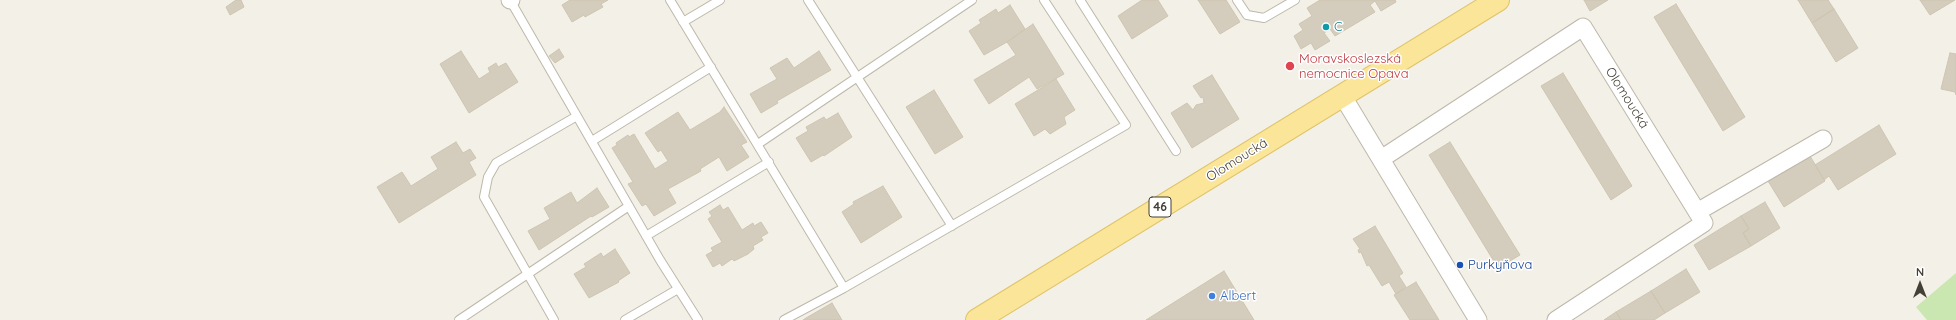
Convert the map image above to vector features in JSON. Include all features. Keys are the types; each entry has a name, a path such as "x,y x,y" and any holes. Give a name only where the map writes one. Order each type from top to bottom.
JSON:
{"main road":[{"name":"Olomoucká","path":"977,320 1498,0"}],"street":[{"name":"Olomoucká","path":"1381,159 1583,27 1704,224 1556,320"},
{"path":"1342,95 1478,320"},
{"path":"1697,212 1823,139"}],"lane":[{"path":"511,0 646,236 698,320"},
{"path":"670,0 844,288"},
{"path":"683,22 720,0"},
{"path":"808,0 856,78 952,226"},
{"path":"758,144 972,0"},
{"path":"784,320 844,288 1126,125 1044,0"},
{"path":"1080,0 1176,151"},
{"path":"1237,0 1246,15 1264,18 1294,0"},
{"path":"592,141 711,67"},
{"path":"554,320 484,197 488,177 496,163 577,116"},
{"path":"646,236 769,162"},
{"path":"459,320 629,206"},
{"path":"625,320 678,289"}],"green space":[{"path":"1956,273 1956,320 1927,320 1916,307"}],"building":[{"path":"236,0 241,0 244,7 230,15 226,7"},
{"path":"570,0 608,0 601,4 603,7 572,22 562,5"},
{"path":"1142,0 1158,0 1168,16 1132,39 1118,16"},
{"path":"1198,0 1226,0 1240,22 1220,34"},
{"name":"C","path":"1320,0 1395,0 1396,2 1381,11 1375,1 1370,5 1375,12 1335,36 1330,29 1324,33 1330,41 1315,50 1311,43 1301,49 1294,36 1303,30 1299,24 1312,16 1307,8"},
{"path":"1584,0 1608,0 1590,11"},
{"path":"1798,0 1828,0 1834,9 1812,23"},
{"path":"1920,0 1955,0 1930,15"},
{"path":"1676,4 1745,117 1723,131 1654,17"},
{"path":"1010,5 1025,29 1007,42 984,55 969,31 981,23 979,20 996,9 998,13"},
{"path":"1834,9 1858,48 1836,62 1812,23"},
{"path":"1033,24 1064,74 1037,89 1029,77 989,104 974,80 1016,55 1007,42"},
{"path":"559,49 564,57 555,63 549,56"},
{"path":"461,51 479,79 490,72 488,68 496,63 498,67 506,63 518,82 469,113 440,64"},
{"path":"819,51 831,70 777,101 778,103 761,113 750,94 777,79 770,68 787,58 794,68"},
{"path":"1950,53 1956,54 1956,95 1955,92 1941,89"},
{"path":"1563,73 1632,186 1611,200 1541,86"},
{"path":"1212,75 1239,119 1192,148 1171,113 1187,103 1193,110 1196,105 1204,103 1203,97 1201,98 1193,86"},
{"path":"1056,79 1075,110 1064,117 1066,124 1050,134 1045,129 1034,136 1015,104"},
{"path":"934,90 963,137 935,154 906,107"},
{"path":"724,107 747,142 741,145 749,157 727,171 719,157 700,169 701,171 668,189 676,203 654,216 646,204 642,206 628,184 633,182 612,148 617,145 616,143 628,135 629,137 634,134 655,169 668,161 661,150 658,152 645,133 678,112 690,130 720,112"},
{"path":"838,113 852,137 824,156 823,155 811,162 796,138 808,131 806,127 824,117 826,120"},
{"path":"1879,125 1896,154 1838,190 1829,176 1824,180 1815,165"},
{"path":"456,142 463,153 470,149 476,158 469,162 476,175 399,223 377,187 402,172 411,186 438,169 431,157"},
{"path":"1450,142 1520,255 1498,268 1429,155"},
{"path":"1810,156 1825,181 1784,207 1768,181"},
{"path":"883,186 902,217 861,243 842,212 854,204 853,202"},
{"path":"597,188 609,207 592,217 591,216 539,250 528,231 550,219 544,208 571,192 577,203"},
{"path":"1765,202 1780,228 1751,246 1743,233 1749,229 1741,216"},
{"path":"720,205 723,210 728,207 742,230 753,223 754,226 761,222 768,233 761,237 763,240 753,246 754,249 748,254 734,261 732,259 722,266 720,263 713,267 706,255 713,251 711,248 722,242 708,219 712,216 709,212"},
{"path":"1741,216 1749,229 1743,233 1751,246 1709,270 1694,245"},
{"path":"1375,226 1403,273 1399,276 1406,287 1396,294 1389,282 1382,286 1369,265 1367,266 1361,252 1359,253 1358,250 1360,249 1353,239"},
{"path":"615,249 630,273 618,281 619,282 589,298 574,274 586,267 584,264 601,253 603,257"},
{"path":"1686,269 1700,292 1665,313 1651,291"},
{"name":"Albert","path":"1224,271 1254,320 1146,320"},
{"path":"1416,282 1439,320 1410,320 1394,295"},
{"path":"1651,291 1665,313 1654,320 1621,320 1616,312"},
{"path":"832,303 842,320 803,320 806,318"},
{"path":"1616,312 1621,320 1604,320"}],"place":[{"name":"C","path":"1326,27"},
{"name":"Moravskoslezská nemocnice Opava","path":"1290,66"},
{"name":"Purkyňova","path":"1460,265"},
{"name":"Albert","path":"1212,296"}]}
